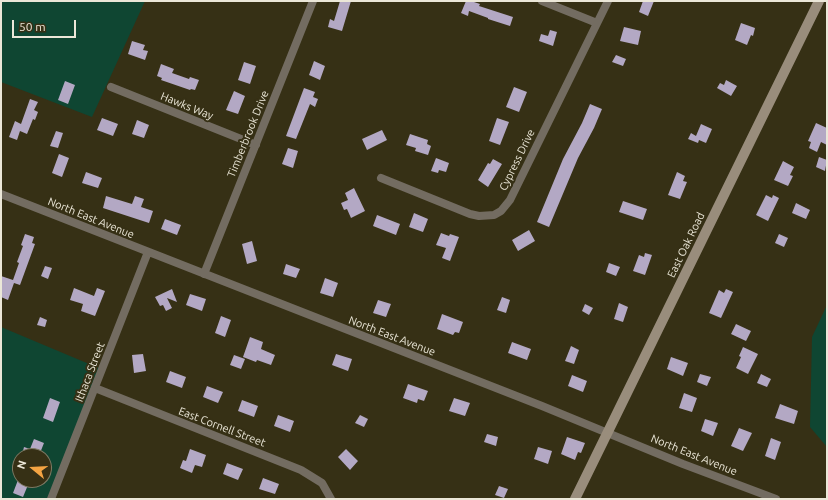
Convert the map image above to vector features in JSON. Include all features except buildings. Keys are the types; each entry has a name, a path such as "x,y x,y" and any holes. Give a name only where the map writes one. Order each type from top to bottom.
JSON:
{"street":[{"name":"Timberbrook Drive","path":"204,274 313,1"},
{"path":"542,1 597,22"},
{"name":"Cypress Drive","path":"381,178 470,214 479,216 494,215 501,211 510,200 608,1"},
{"name":"East Oak Road","path":"575,499 819,1"},
{"name":"Hawks Way","path":"111,87 256,145"},
{"name":"North East Avenue","path":"1,194 542,406 683,464 776,499"},
{"name":"Ithaca Street","path":"51,499 148,252"},
{"name":"East Cornell Street","path":"95,388 301,470 322,483 331,499"}],"green space":[{"path":"1,1 145,1 92,117 1,82"},
{"path":"827,305 827,447 810,427 812,337"},
{"path":"1,327 101,369 51,499 1,499"}]}
